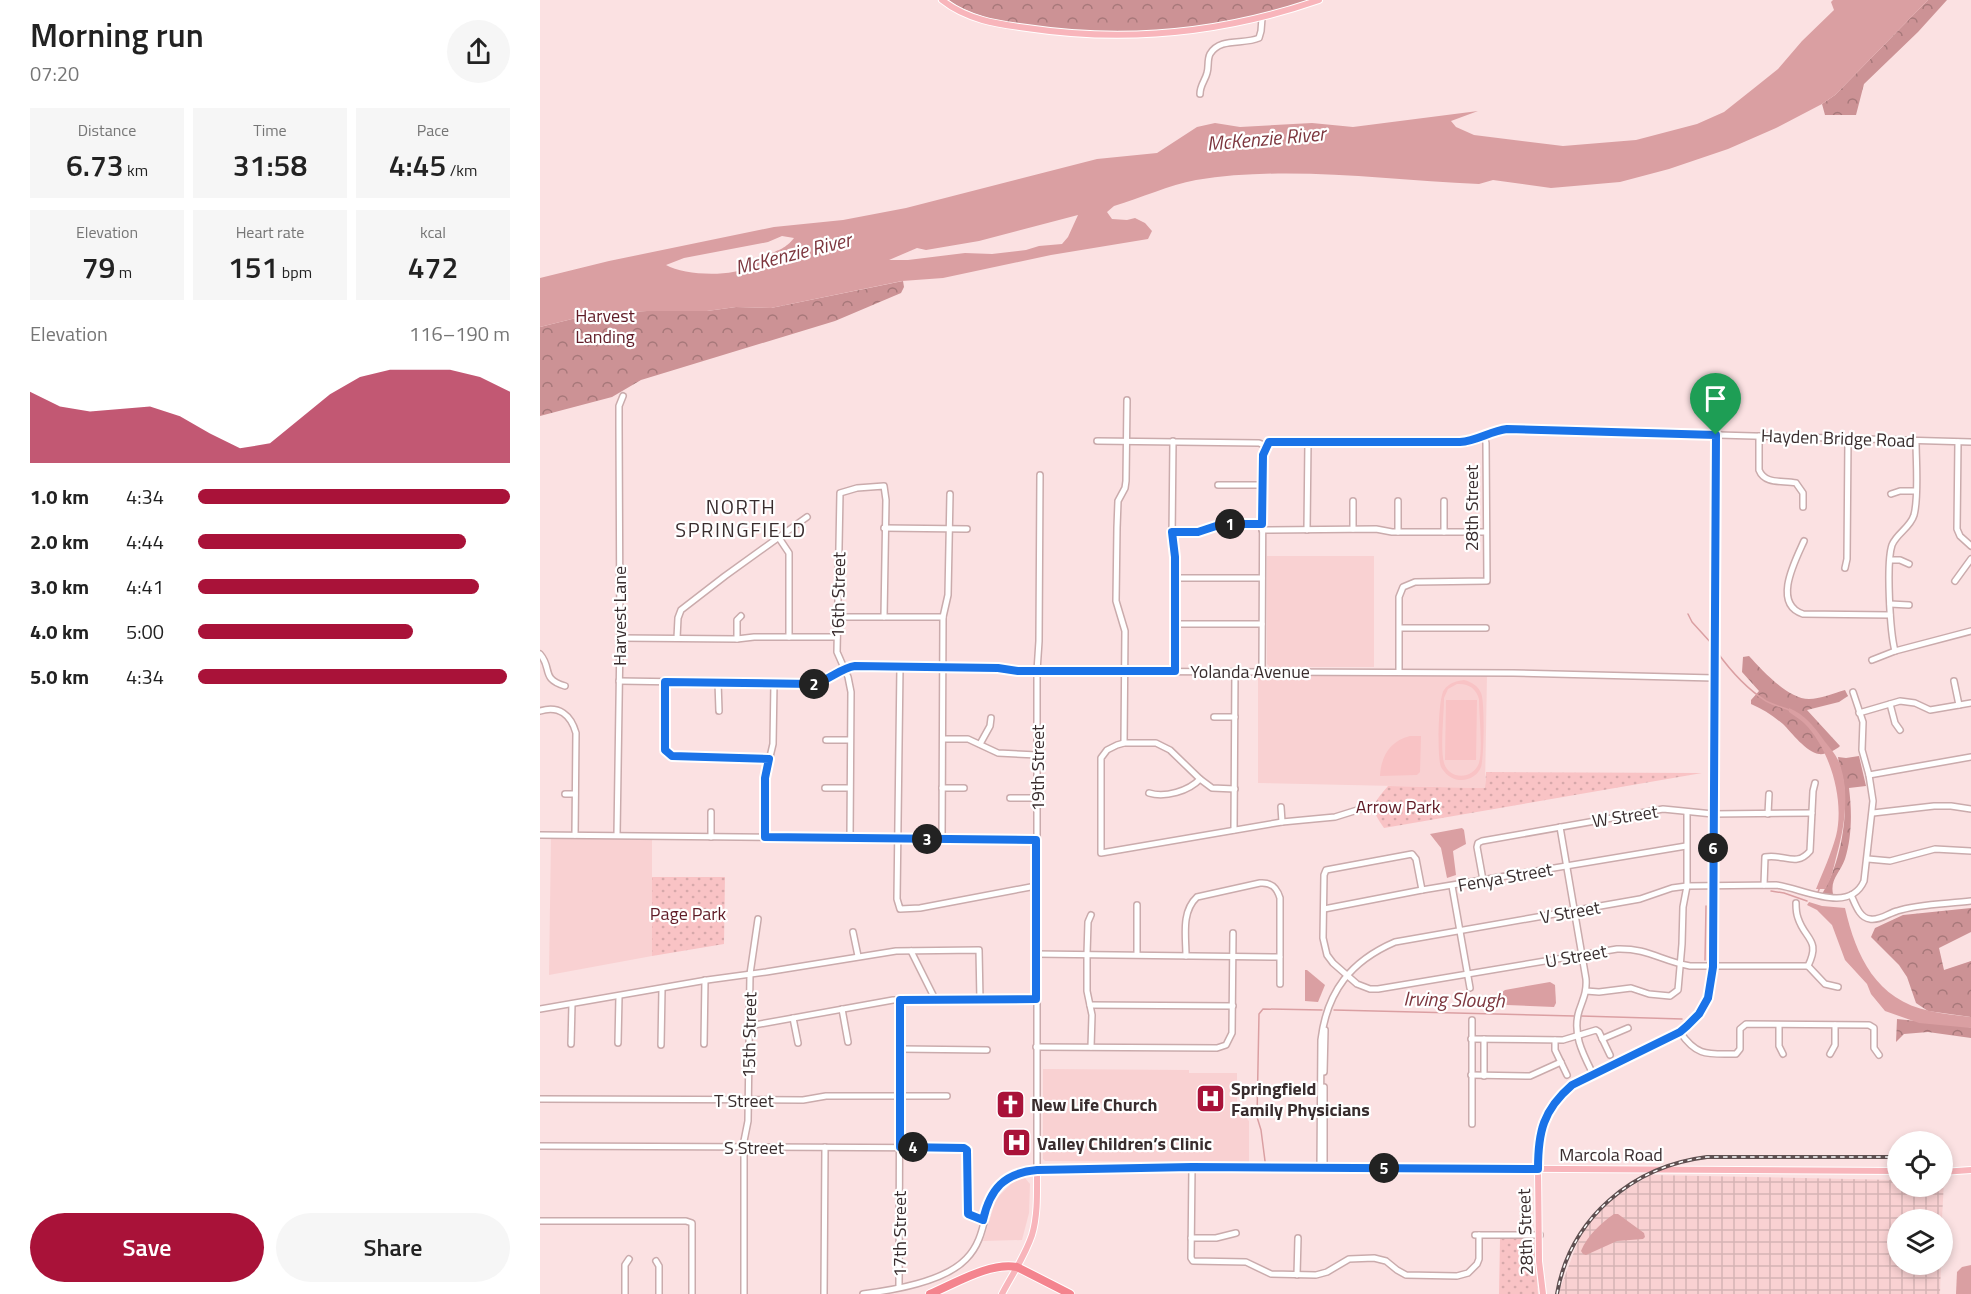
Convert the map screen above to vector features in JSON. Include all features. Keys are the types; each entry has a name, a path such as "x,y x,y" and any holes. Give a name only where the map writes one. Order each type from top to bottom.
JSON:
{"highway":[{"path":"930,1294 998,1266 1017,1267 1070,1294"}],"main road":[{"path":"942,0 958,11 987,22 1049,31 1147,36 1187,32 1262,18 1319,0"},
{"name":"Marcola Road","path":"1037,1170 1192,1167 1887,1171"},
{"name":"28th Street","path":"1538,1169 1539,1261 1543,1294"},
{"path":"1002,1294 1030,1240 1035,1223 1037,1170"},
{"path":"1953,1171 1971,1170"}],"street":[{"path":"1200,94 1200,86 1207,76 1211,52 1229,43 1258,38 1262,18"},
{"name":"Harvest Lane","path":"617,836 620,638 619,426 623,396"},
{"path":"1124,743 1125,631 1116,601 1116,528 1117,507 1126,481 1127,400"},
{"name":"Hayden Bridge Road","path":"1097,441 1259,443 1266,446 1274,441 1460,442 1507,429 1971,442"},
{"path":"1538,1169 1540,1136 1549,1111 1557,1098 1572,1085 1680,1032 1695,1018 1708,998 1713,967 1716,435"},
{"name":"28th Street","path":"1400,628 1400,597 1403,587 1415,582 1486,581 1486,443 1484,436"},
{"path":"1759,436 1761,474 1771,480 1796,483 1803,493 1803,507"},
{"path":"1845,568 1848,439"},
{"path":"1173,441 1175,671"},
{"path":"1895,651 1891,637 1890,615 1892,545 1912,522 1916,506 1916,441"},
{"path":"1307,530 1308,442"},
{"path":"1958,442 1957,529 1960,536 1971,546"},
{"path":"1262,671 1263,455 1266,446"},
{"name":"19th Street","path":"1037,1170 1036,840 1040,475"},
{"path":"1218,485 1263,485"},
{"name":"16th Street","path":"850,838 851,692 837,652 840,493 856,488 884,486 884,528"},
{"path":"1891,494 1900,491 1915,491"},
{"path":"942,839 943,617 948,595 950,494"},
{"path":"1353,501 1353,529"},
{"path":"1398,501 1398,532"},
{"path":"1444,501 1444,532"},
{"path":"677,638 678,618 681,610 807,517"},
{"path":"1172,532 1198,532 1222,524 1307,530 1486,532"},
{"path":"884,617 884,528 967,529"},
{"path":"1116,528 1125,528"},
{"path":"779,538 789,553 789,637"},
{"path":"1804,541 1788,577 1789,605 1803,614 1890,615"},
{"path":"1955,580 1971,559"},
{"path":"1891,560 1900,560 1910,564"},
{"path":"1116,574 1125,574"},
{"path":"1175,578 1262,578"},
{"path":"1890,604 1909,605"},
{"path":"736,639 737,620 741,616"},
{"path":"837,617 943,617"},
{"path":"1175,624 1262,624"},
{"path":"1399,672 1400,628 1486,628"},
{"path":"1872,660 1895,651 1971,631"},
{"path":"620,638 837,637"},
{"path":"540,654 546,663 546,673 550,679 565,686"},
{"name":"Yolanda Avenue","path":"619,681 822,682 855,666 1037,671 1399,672 1714,678"},
{"path":"900,667 897,899 900,909 920,908 1036,886"},
{"path":"1234,830 1235,671"},
{"path":"1954,681 1959,705"},
{"path":"665,682 665,750 667,753 672,756 769,759"},
{"path":"718,682 718,711"},
{"path":"765,837 765,778 773,744 774,683"},
{"path":"1853,692 1864,727 1862,750 1869,775 1873,813 1868,859 1862,886 1851,895 1858,910 1871,920 1900,909 1971,901"},
{"path":"1859,713 1908,701 1930,710 1971,703"},
{"path":"1890,704 1895,723 1900,730"},
{"path":"540,711 553,709 561,711 573,723 576,733 575,835"},
{"path":"1214,717 1235,717"},
{"path":"980,744 990,726 991,718"},
{"path":"943,739 968,739 998,753 1037,755"},
{"path":"826,740 850,740"},
{"path":"1234,789 1212,788 1163,745 1124,743 1107,750 1101,758 1101,853 1282,822 1335,817 1367,807"},
{"path":"1869,775 1971,757"},
{"path":"1149,793 1158,795 1186,790 1193,787 1200,779"},
{"path":"1764,885 1765,857 1782,856 1794,861 1802,859 1809,853 1812,843 1815,783"},
{"path":"825,788 849,788"},
{"path":"942,788 964,788"},
{"path":"565,794 575,794"},
{"path":"1768,814 1769,794"},
{"path":"1010,798 1037,798"},
{"path":"1873,813 1934,806 1971,809"},
{"path":"1281,807 1282,822"},
{"name":"W Street","path":"1483,880 1477,845 1479,842 1663,809 1713,814 1812,813"},
{"path":"711,812 711,837"},
{"path":"1586,991 1599,992 1631,988 1649,994 1670,996 1678,990 1683,907 1687,886 1687,812"},
{"path":"1560,827 1586,991 1578,1017 1578,1037 1593,1074"},
{"path":"540,835 1036,840"},
{"name":"Fenya Street","path":"1324,909 1422,890 1686,846"},
{"path":"1868,859 1890,861 1935,849 1971,851"},
{"path":"1347,975 1333,963 1325,949 1324,873 1326,870 1332,867 1412,854 1416,859 1422,890"},
{"path":"1186,957 1186,915 1191,902 1197,897 1264,883 1274,886 1280,898 1280,984"},
{"name":"V Street","path":"1322,1168 1321,1044 1330,1002 1347,975 1368,956 1395,942 1640,899 1672,888 1687,886 1714,884 1790,886 1823,897 1851,895"},
{"path":"1452,885 1470,988"},
{"path":"1796,903 1797,916 1813,942 1813,953 1808,966 1825,984 1838,987"},
{"path":"1137,905 1137,954"},
{"path":"1091,915 1088,922 1087,954 1091,1047"},
{"name":"15th Street","path":"744,1294 744,1147 748,1121 750,974 758,919"},
{"path":"853,932 858,957"},
{"path":"1036,1047 1217,1048 1229,1042 1232,1033 1233,1006 1233,933"},
{"name":"U Street","path":"1347,975 1360,985 1378,989 1617,949 1636,949 1681,965 1808,966"},
{"path":"540,1009 705,980 896,951 979,950 980,1000"},
{"path":"911,951 936,1001"},
{"path":"1036,954 1280,957"},
{"path":"704,1044 705,980"},
{"path":"661,1045 662,989"},
{"path":"618,1043 619,996"},
{"path":"749,1026 900,1000 1036,999"},
{"name":"17th Street","path":"899,1287 900,1000"},
{"path":"571,1044 572,1004"},
{"path":"1090,1005 1233,1006"},
{"path":"842,1010 848,1042"},
{"path":"793,1018 798,1043"},
{"path":"1472,1020 1472,1124"},
{"path":"1680,1032 1689,1045 1697,1050 1719,1054 1738,1053 1740,1029 1743,1024 1872,1026 1874,1048 1879,1055"},
{"path":"1779,1025 1779,1046 1783,1054"},
{"path":"1830,1054 1835,1045 1835,1025"},
{"path":"1602,1039 1628,1028"},
{"path":"1471,1039 1555,1040 1578,1037 1596,1030 1610,1055"},
{"path":"1484,1039 1484,1076"},
{"path":"1555,1040 1555,1050 1567,1075"},
{"path":"900,1049 987,1050"},
{"path":"1471,1075 1530,1076 1561,1062"},
{"name":"T Street","path":"540,1099 803,1100 826,1096 947,1096"},
{"name":"S Street","path":"540,1146 964,1148 967,1150 968,1214 983,1220"},
{"path":"824,1294 825,1147"},
{"path":"1192,1167 1191,1258 1193,1261 1246,1262 1271,1274 1297,1275 1322,1274 1332,1270 1344,1260 1353,1258 1380,1259 1406,1275 1463,1275 1477,1264 1479,1258 1477,1235 1540,1235"},
{"path":"863,1294 925,1280 956,1268 965,1261 975,1247 990,1199 1001,1183 1017,1173 1037,1170"},
{"path":"540,1221 686,1221 692,1223 692,1294"},
{"path":"1191,1238 1216,1238 1236,1233"},
{"path":"1297,1275 1298,1238"},
{"path":"625,1294 625,1265 629,1259"},
{"path":"656,1260 660,1266 659,1294"}],"shaded area":[{"path":"1267,556 1374,556 1374,667 1270,667 1267,664"},
{"path":"1258,674 1487,675 1485,788 1258,783"},
{"path":"551,837 652,839 652,956 549,975"},
{"path":"1043,1069 1189,1070 1189,1073 1237,1073 1237,1108 1249,1121 1249,1162 1045,1161 1043,1159"},
{"path":"1651,1175 1887,1180 1887,1197 1943,1197 1943,1209 1887,1209 1887,1275 1941,1275 1940,1294 1558,1294 1582,1231 1605,1204"},
{"path":"1025,1178 1030,1184 1029,1213 1022,1240 983,1241 996,1199 1013,1182"}],"green space":[{"path":"949,0 1309,0 1220,25 1190,30 1135,33 1029,26 969,12"},
{"path":"1928,0 1947,0 1918,32 1864,84 1856,115 1825,115 1822,104 1835,95"},
{"name":"Harvest Landing","path":"903,281 904,287 901,293 835,321 641,380 612,397 540,416 540,327 592,314 707,311 736,307 771,308"},
{"path":"1749,656 1776,683 1801,698 1818,698 1845,690 1848,696 1839,702 1807,710 1840,746 1824,754 1814,753 1783,724 1764,710 1751,704 1751,700 1759,691 1742,672 1743,657"},
{"path":"1464,680 1472,683 1480,691 1484,718 1481,767 1478,773 1466,780 1451,777 1441,767 1439,740 1439,715 1444,690 1453,683","holes":["1461,684 1468,685 1478,695 1481,741 1479,763 1476,769 1472,773 1461,776 1447,769 1444,763 1442,740 1444,698 1448,689"]},
{"path":"1446,700 1477,700 1476,760 1445,760"},
{"path":"1421,736 1420,772 1417,775 1380,776 1382,762 1388,750 1403,738"},
{"path":"1859,756 1866,786 1849,788 1851,824 1847,851 1834,880 1833,894 1822,894 1834,869 1844,827 1844,785 1838,757"},
{"name":"Arrow Park","path":"1486,772 1702,773 1384,828 1374,810 1376,802 1388,786 1485,788"},
{"name":"Page Park","path":"652,877 725,877 724,944 652,956"},
{"path":"1971,908 1971,932 1939,948 1944,970 1971,961 1971,1017 1928,1011 1916,1003 1907,977 1899,965 1871,937 1875,928 1903,915"},
{"path":"1897,1019 1966,1026 1971,1028 1971,1038 1928,1032 1904,1034 1896,1042"},
{"path":"1500,1239 1531,1239 1534,1241 1538,1294 1499,1294"}],"water":[{"name":"McKenzie River","path":"1833,0 1928,0 1835,95 1822,104 1728,149 1669,169 1620,182 1551,188 1493,180 1479,184 1302,174 1266,174 1196,180 1114,206 1107,212 1112,219 1135,218 1145,223 1152,231 1148,239 1051,255 943,278 902,281 771,308 736,307 707,311 592,314 540,327 540,278 609,261 774,227 843,220 906,208 1097,159 1157,153 1197,127 1215,123 1240,127 1312,123 1353,127 1478,111 1451,121 1456,127 1474,135 1563,146 1636,140 1697,124 1724,112 1778,69 1802,41 1834,10 1831,2","holes":["1078,215 1068,237 1062,244 992,254 965,253 889,260 917,248 926,250 979,241","782,236 794,238 785,247 744,270 709,274 674,269 666,265 684,258 768,242"]},
{"path":"1789,708 1804,717 1816,729 1836,756 1842,773 1845,796 1844,820 1840,843 1825,889 1816,889 1836,836 1837,791 1821,747 1804,723 1789,712"},
{"path":"1462,828 1466,844 1453,851 1456,875 1447,878 1441,848 1430,834"},
{"path":"1809,902 1822,906 1845,908 1862,959 1882,986 1895,997 1930,1011 1971,1017 1971,1028 1919,1023 1885,1011 1871,994 1867,984 1845,960 1832,925 1817,910 1807,905"},
{"path":"1305,970 1325,985 1318,1002 1305,1001"},
{"path":"1550,982 1555,985 1556,1003 1554,1007 1507,1005 1501,1001 1501,993 1505,990"},
{"path":"1614,1214 1618,1214 1644,1233 1645,1237 1617,1241 1586,1255 1583,1254 1581,1251 1591,1235"},
{"path":"1971,1265 1971,1294 1956,1294 1957,1272 1962,1267"}],"waterway":[{"path":"1688,614 1692,622 1712,644"},
{"path":"1717,652 1752,691 1769,702 1789,710"},
{"path":"1818,892 1820,887"},
{"path":"1771,891 1807,901"},
{"path":"1705,960 1706,906"},
{"path":"1265,1161 1257,1117 1259,1014 1263,1009 1322,1010"},
{"name":"Irving Slough","path":"1334,1010 1574,1016"},
{"name":"Irving Slough","path":"1581,1016 1682,1019"}],"railway":[{"path":"1557,1294 1564,1267 1576,1242 1591,1220 1609,1200 1630,1184 1654,1172 1680,1162 1707,1157 1887,1157"}],"place":[{"name":"Springfield Family Physicians","path":"1210,1098"},
{"name":"New Life Church","path":"1010,1104"},
{"name":"Valley Children’s Clinic","path":"1016,1143"}],"district":[{"name":"NORTH SPRINGFIELD","path":"741,518"}],"route":[{"path":"1507,429 1716,435 1712,982 1708,998 1699,1014 1680,1032 1572,1085 1557,1098 1543,1124 1538,1152 1538,1169 1192,1167 1037,1170 1017,1173 1001,1183 990,1199 983,1220 971,1217 968,1214 967,1150 964,1148 900,1147 900,1000 1036,999 1036,840 765,837 765,778 769,759 672,756 665,750 665,682 813,684 828,680 848,667 855,666 998,668 1018,671 1175,671 1175,557 1172,532 1198,532 1222,524 1262,524 1263,455 1269,442 1460,442 1477,440 1491,432 1507,429"}]}
